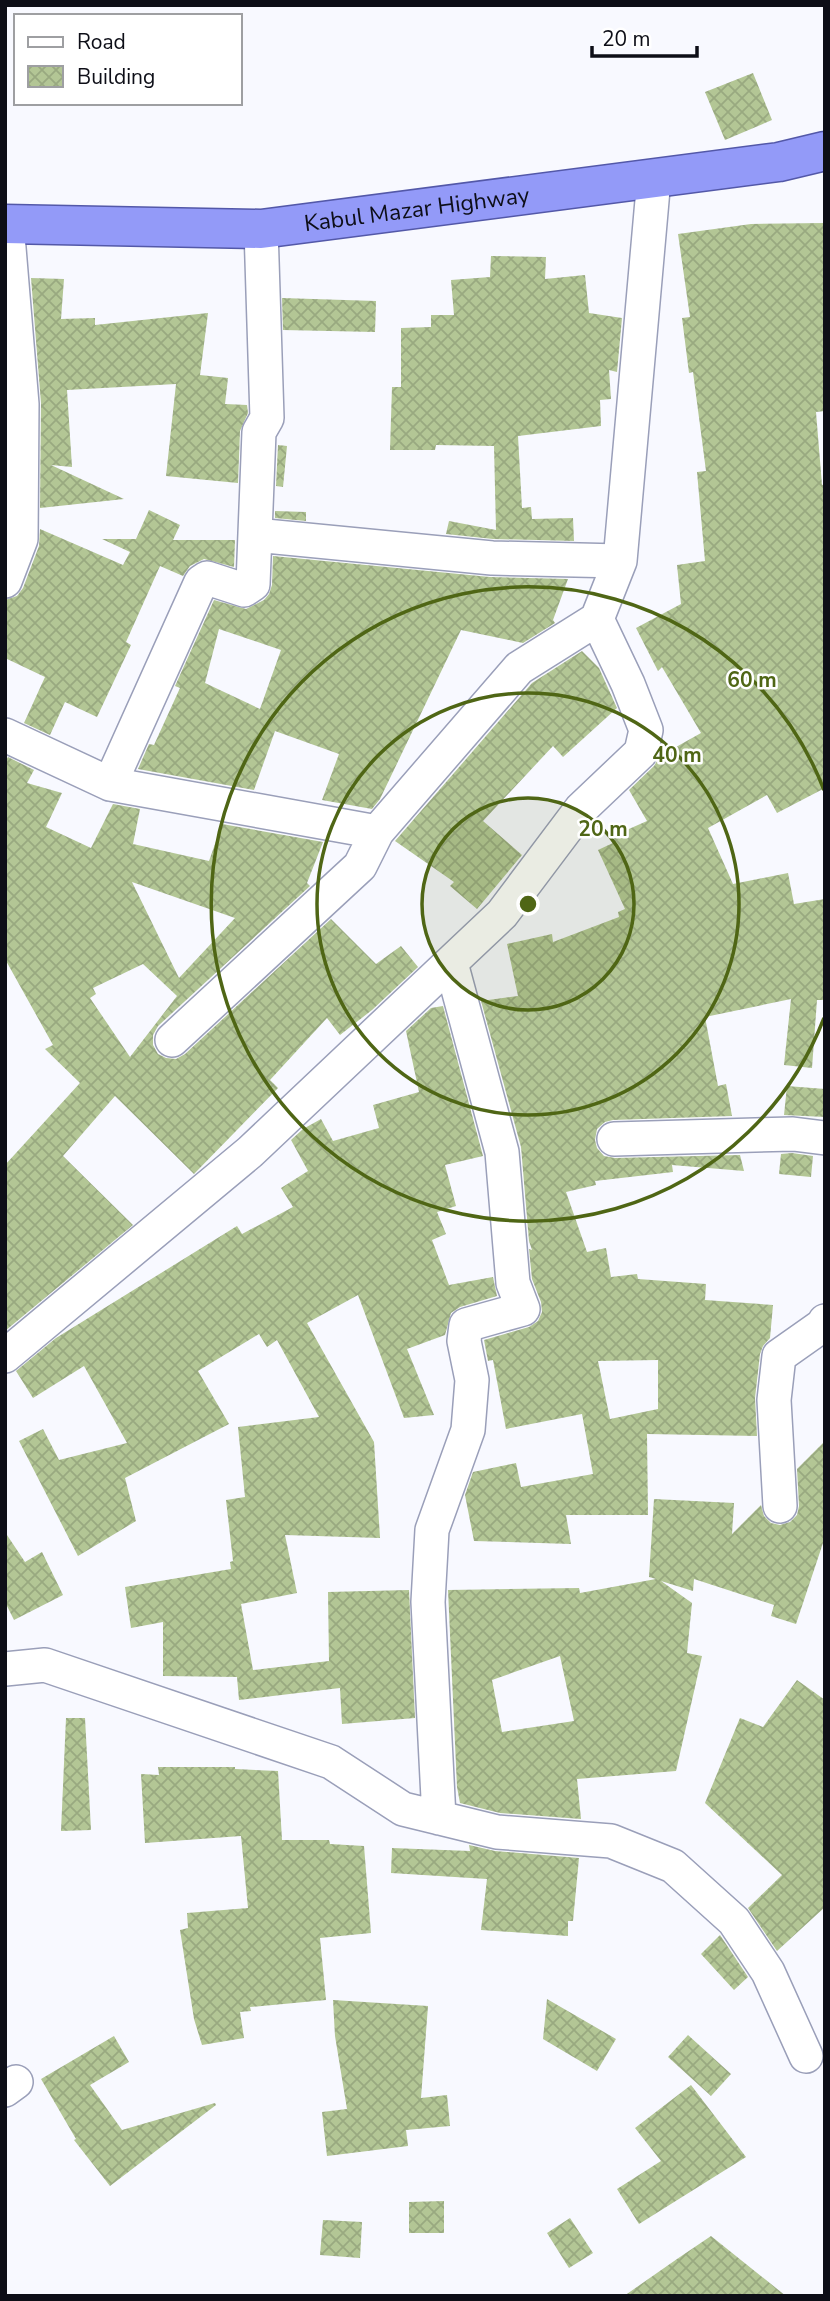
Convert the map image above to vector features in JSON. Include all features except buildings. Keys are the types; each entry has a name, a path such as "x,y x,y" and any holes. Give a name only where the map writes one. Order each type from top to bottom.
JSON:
{"highway":[{"name":"Kabul Mazar Highway","path":"6,224 261,229 779,162 825,151"}],"street":[{"path":"172,1040 360,866 377,832 519,668 597,619 620,561 654,178"},
{"path":"5,581 21,539 22,417 6,224"},
{"path":"110,784 201,582 207,578 244,590 253,584 260,432 267,418 261,229"},
{"path":"255,536 492,558 620,561"},
{"path":"5,1356 250,1152 451,963 502,914 581,809 641,751 646,730 628,684 597,619"},
{"path":"5,735 110,784 377,832"},
{"path":"439,1818 428,1602 432,1530 468,1430 472,1380 464,1341 466,1325 523,1308 513,1283 502,1153 451,963"},
{"path":"614,1139 793,1134 825,1138"},
{"path":"780,1506 774,1400 779,1356 824,1324"},
{"path":"5,1668 45,1665 331,1762 403,1809 497,1832 611,1842 673,1866 734,1921 768,1972 806,2056"}]}
